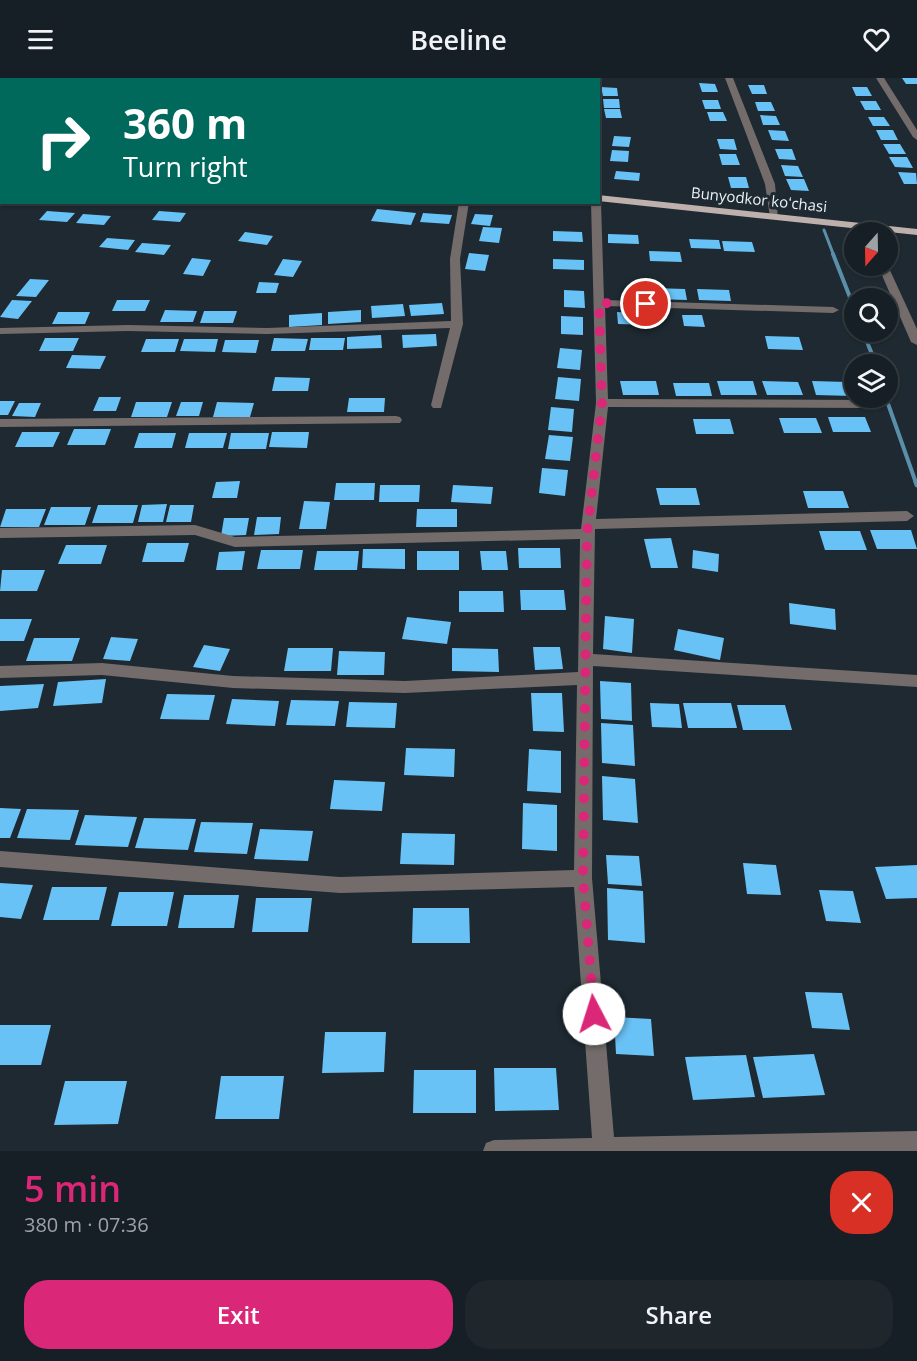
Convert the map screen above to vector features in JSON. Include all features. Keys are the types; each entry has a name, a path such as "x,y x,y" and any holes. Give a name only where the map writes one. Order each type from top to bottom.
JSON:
{"main road":[{"name":"Bunyodkor koʻchasi","path":"600,198 844,227"},
{"name":"Bunyodkor koʻchasi","path":"898,231 917,232"}],"street":[{"path":"729,78 770,184 775,217"},
{"path":"880,78 917,137"},
{"path":"437,405 457,324 455,259 464,204"},
{"path":"596,204 602,403 587,529 583,878 604,1149"},
{"path":"888,276 916,339"},
{"path":"599,303 833,310"},
{"path":"0,331 128,328 267,332 457,324"},
{"path":"602,403 844,404"},
{"path":"0,423 396,420"},
{"path":"0,533 195,530 235,542 907,516"},
{"path":"585,659 917,681"},
{"path":"0,672 102,669 233,682 405,687 585,678"},
{"path":"0,859 340,885 583,878"},
{"path":"494,1151 917,1142"}],"building":[{"path":"902,78 917,78 917,84 906,84"},
{"path":"699,83 715,84 718,92 702,92"},
{"path":"748,85 764,85 767,94 752,94"},
{"path":"601,87 617,88 618,96 603,96"},
{"path":"852,87 867,87 872,96 856,96"},
{"path":"603,99 619,99 620,108 604,108"},
{"path":"702,100 718,100 721,109 705,109"},
{"path":"860,101 876,101 881,110 865,110"},
{"path":"755,102 771,102 775,111 758,111"},
{"path":"604,109 620,109 622,118 606,118"},
{"path":"707,112 723,112 727,121 710,121"},
{"path":"760,115 776,116 780,125 763,125"},
{"path":"868,117 884,117 890,126 873,126"},
{"path":"768,130 785,131 789,141 772,140"},
{"path":"876,130 893,130 898,140 881,140"},
{"path":"614,136 631,137 629,147 612,146"},
{"path":"717,139 734,139 737,150 720,149"},
{"path":"883,144 900,144 906,154 889,154"},
{"path":"775,149 792,149 796,160 779,159"},
{"path":"612,150 629,151 628,162 610,161"},
{"path":"719,154 736,154 740,165 722,165"},
{"path":"889,157 907,157 913,168 895,167"},
{"path":"781,165 798,166 803,177 785,176"},
{"path":"616,171 640,173 639,181 614,179"},
{"path":"898,172 916,173 917,184 904,184"},
{"path":"728,177 746,177 749,188 731,188"},
{"path":"786,179 804,179 809,191 791,190"},
{"path":"377,209 416,213 411,225 371,221"},
{"path":"47,211 75,213 67,222 39,220"},
{"path":"159,211 186,213 180,222 152,220"},
{"path":"423,213 452,215 449,224 420,222"},
{"path":"83,214 111,216 104,225 76,223"},
{"path":"475,214 493,215 490,226 471,224"},
{"path":"483,227 502,228 499,243 479,241"},
{"path":"553,231 582,232 583,242 553,241"},
{"path":"245,232 273,236 267,245 238,241"},
{"path":"608,234 638,235 639,244 608,243"},
{"path":"107,238 135,240 128,250 99,247"},
{"path":"689,239 719,240 721,249 691,248"},
{"path":"722,241 752,242 755,252 724,251"},
{"path":"142,243 171,245 164,255 135,252"},
{"path":"649,251 680,252 682,262 650,261"},
{"path":"469,253 489,255 485,271 465,269"},
{"path":"192,258 211,260 203,276 183,274"},
{"path":"283,259 302,261 293,277 274,275"},
{"path":"553,259 584,260 584,270 553,269"},
{"path":"30,279 49,280 36,297 16,296"},
{"path":"259,282 279,283 276,293 256,293"},
{"path":"653,288 685,289 687,300 654,299"},
{"path":"697,289 729,290 731,301 699,300"},
{"path":"564,290 584,291 585,308 564,307"},
{"path":"12,300 32,301 18,319 0,317"},
{"path":"117,300 150,300 145,311 112,311"},
{"path":"442,303 444,314 411,316 409,305"},
{"path":"403,304 405,316 372,318 371,306"},
{"path":"165,310 197,311 193,322 160,322"},
{"path":"361,310 361,322 328,324 328,312"},
{"path":"204,311 237,311 233,323 200,323"},
{"path":"58,312 90,312 85,324 52,324"},
{"path":"617,312 650,314 651,325 618,324"},
{"path":"322,313 322,325 289,327 289,315"},
{"path":"682,315 702,315 705,327 684,326"},
{"path":"561,316 583,317 583,335 561,334"},
{"path":"436,334 437,346 403,348 402,335"},
{"path":"381,335 382,348 347,349 347,337"},
{"path":"765,336 799,337 803,350 768,349"},
{"path":"45,338 79,338 73,351 39,351"},
{"path":"274,338 308,339 305,351 271,351"},
{"path":"311,338 345,338 343,350 309,350"},
{"path":"146,339 179,339 175,352 141,352"},
{"path":"184,339 218,339 215,352 180,351"},
{"path":"225,340 259,340 256,353 222,352"},
{"path":"560,348 582,350 580,370 557,368"},
{"path":"72,355 106,356 100,369 66,368"},
{"path":"275,377 310,378 308,391 272,391"},
{"path":"558,377 581,379 579,401 555,399"},
{"path":"620,381 656,381 659,395 623,395"},
{"path":"717,381 753,381 757,395 721,395"},
{"path":"762,381 798,382 803,395 767,395"},
{"path":"812,381 844,382 844,396 816,395"},
{"path":"673,383 709,383 712,396 676,396"},
{"path":"99,397 121,397 116,411 93,411"},
{"path":"349,398 385,398 384,412 347,412"},
{"path":"0,401 15,401 8,415 0,415"},
{"path":"136,402 172,402 167,417 131,417"},
{"path":"181,402 203,402 199,416 176,416"},
{"path":"217,402 254,403 250,417 213,417"},
{"path":"19,403 41,403 35,417 12,416"},
{"path":"551,407 574,409 572,432 548,430"},
{"path":"828,417 865,417 871,432 833,432"},
{"path":"779,418 816,418 822,433 784,433"},
{"path":"693,419 730,419 734,434 696,434"},
{"path":"74,429 111,429 105,445 67,445"},
{"path":"22,432 60,432 53,447 15,447"},
{"path":"272,432 309,432 307,448 269,447"},
{"path":"139,433 176,433 172,448 134,448"},
{"path":"189,433 227,433 223,448 185,448"},
{"path":"231,433 269,433 266,449 228,449"},
{"path":"549,435 573,437 570,461 545,459"},
{"path":"542,468 568,470 565,496 539,493"},
{"path":"240,481 237,498 212,498 216,482"},
{"path":"336,483 375,483 374,500 334,500"},
{"path":"380,485 420,485 419,502 379,502"},
{"path":"453,485 493,487 491,504 451,502"},
{"path":"656,488 696,488 700,505 660,505"},
{"path":"803,491 843,491 849,508 808,508"},
{"path":"304,501 330,502 326,529 299,529"},
{"path":"167,504 163,522 138,522 142,505"},
{"path":"98,505 138,505 133,523 92,523"},
{"path":"170,505 194,505 191,522 166,522"},
{"path":"51,507 91,507 85,525 44,525"},
{"path":"6,509 46,509 39,527 0,527"},
{"path":"417,509 457,509 457,527 416,527"},
{"path":"257,517 281,517 279,534 254,535"},
{"path":"224,518 249,518 246,535 221,536"},
{"path":"870,530 911,530 917,549 877,549"},
{"path":"819,531 860,531 867,550 825,550"},
{"path":"671,538 678,568 651,568 644,539"},
{"path":"147,543 189,543 184,562 142,562"},
{"path":"66,545 107,545 101,564 58,564"},
{"path":"518,548 560,548 561,568 519,568"},
{"path":"363,549 405,549 405,569 362,568"},
{"path":"261,550 303,550 300,569 257,569"},
{"path":"693,550 719,554 718,572 692,568"},
{"path":"245,551 242,570 216,570 219,552"},
{"path":"317,551 359,551 357,570 314,570"},
{"path":"417,551 459,551 459,570 417,570"},
{"path":"480,551 506,551 508,570 482,570"},
{"path":"2,570 45,570 37,591 0,591"},
{"path":"520,590 564,590 566,610 521,610"},
{"path":"459,591 503,591 504,612 459,612"},
{"path":"789,603 835,609 836,630 790,624"},
{"path":"605,616 634,619 632,653 603,649"},
{"path":"407,617 451,622 447,644 402,639"},
{"path":"0,619 32,619 24,641 0,641"},
{"path":"678,629 724,638 720,660 674,650"},
{"path":"111,637 138,639 130,661 103,659"},
{"path":"34,638 80,638 72,661 26,661"},
{"path":"204,645 230,649 220,671 193,667"},
{"path":"533,647 560,647 563,669 535,670"},
{"path":"288,648 333,648 331,671 284,671"},
{"path":"452,648 498,649 499,672 452,671"},
{"path":"339,651 385,652 384,675 337,675"},
{"path":"106,679 102,703 53,706 58,682"},
{"path":"600,681 631,683 632,721 601,719"},
{"path":"44,684 38,708 0,711 0,686"},
{"path":"531,693 562,693 564,732 533,731"},
{"path":"167,694 215,695 209,720 160,719"},
{"path":"232,699 279,701 275,726 226,724"},
{"path":"291,700 339,701 335,726 286,725"},
{"path":"349,702 397,703 395,728 346,727"},
{"path":"650,703 679,704 682,728 652,727"},
{"path":"683,703 731,703 737,728 688,728"},
{"path":"737,705 785,705 792,730 743,730"},
{"path":"601,723 633,725 635,766 602,763"},
{"path":"406,748 455,749 454,777 404,775"},
{"path":"529,749 561,751 561,793 527,791"},
{"path":"602,776 635,779 638,823 603,820"},
{"path":"334,780 385,782 382,811 330,809"},
{"path":"523,803 557,805 557,851 522,849"},
{"path":"0,808 21,809 10,838 0,838"},
{"path":"27,809 79,810 70,840 17,838"},
{"path":"85,815 137,817 128,847 75,845"},
{"path":"144,818 196,819 188,850 135,848"},
{"path":"201,822 253,823 247,854 194,852"},
{"path":"260,829 313,831 308,861 254,859"},
{"path":"402,833 455,834 454,865 400,864"},
{"path":"606,855 639,856 642,886 608,884"},
{"path":"743,863 776,865 781,895 747,894"},
{"path":"917,865 917,898 886,899 875,867"},
{"path":"0,883 33,885 21,919 0,917"},
{"path":"52,887 107,887 99,920 43,920"},
{"path":"607,888 643,891 645,943 608,940"},
{"path":"819,890 853,891 861,923 826,921"},
{"path":"119,892 174,892 167,926 111,926"},
{"path":"184,895 239,895 234,928 178,928"},
{"path":"256,898 312,898 308,932 252,932"},
{"path":"413,908 469,908 470,943 412,943"},
{"path":"805,992 842,993 850,1030 812,1028"},
{"path":"614,1017 651,1019 654,1056 616,1054"},
{"path":"0,1025 51,1025 41,1065 0,1065"},
{"path":"325,1032 386,1032 384,1072 322,1073"},
{"path":"814,1054 825,1095 763,1098 753,1057"},
{"path":"746,1055 755,1097 693,1100 685,1057"},
{"path":"494,1068 556,1068 559,1110 495,1111"},
{"path":"414,1070 476,1070 476,1113 413,1113"},
{"path":"221,1076 284,1076 279,1119 215,1119"},
{"path":"65,1081 127,1081 118,1124 54,1125"}],"waterway":[{"path":"824,230 834,256"},
{"path":"833,254 846,288"},
{"path":"867,342 872,354"},
{"path":"890,408 916,483"}],"route":[{"path":"594,1014 583,878 587,524 602,403 599,303 646,304"}]}
